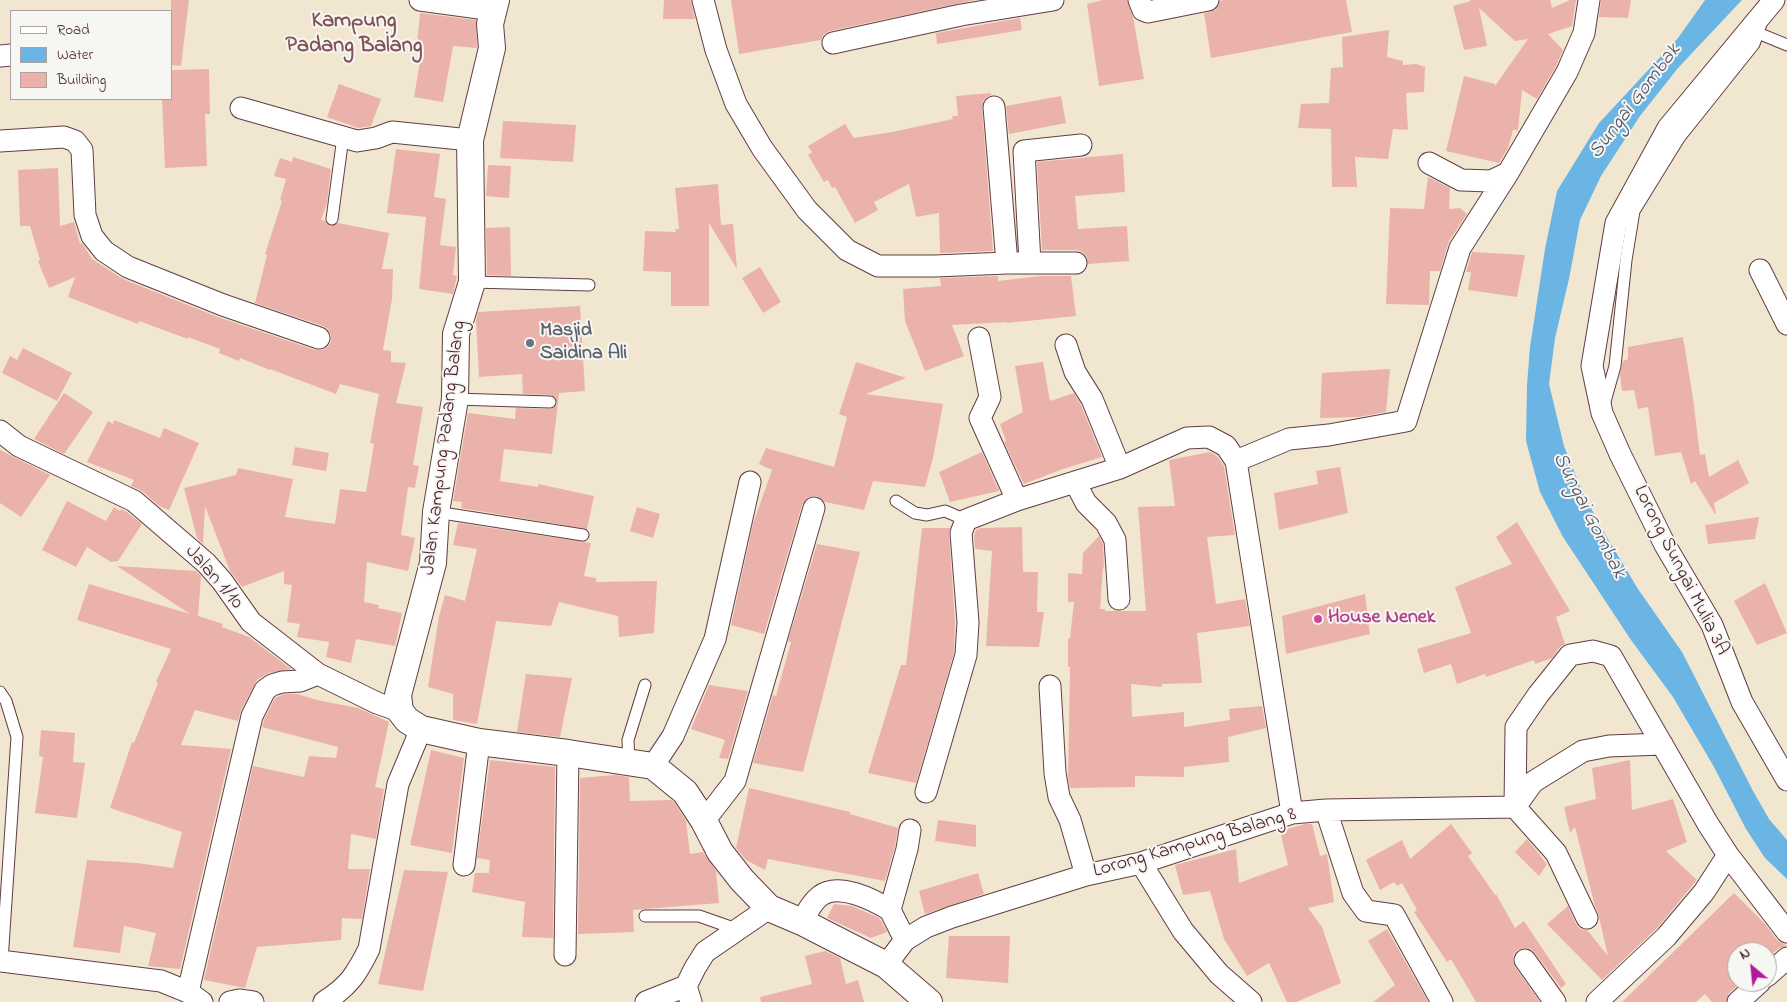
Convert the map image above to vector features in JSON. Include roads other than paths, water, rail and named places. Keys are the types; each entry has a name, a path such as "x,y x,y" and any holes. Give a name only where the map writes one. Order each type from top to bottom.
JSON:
{"street":[{"path":"420,0 495,5"},
{"path":"703,0 716,50 736,104 762,148 807,210 847,250 878,266 1076,263"},
{"path":"833,43 960,8 1053,0"},
{"path":"1139,0 1143,10 1148,12 1208,0"},
{"path":"1236,461 1289,438 1330,435 1406,421 1460,248 1508,173 1568,72 1584,34 1589,0"},
{"name":"Jalan Kampung Padang Balang","path":"400,711 398,695 433,563 436,512 455,399 456,334 472,282 470,140 492,48 490,24 495,5"},
{"name":"Lorong Sungai Mulia 3A","path":"1769,6 1668,128 1616,223 1592,366 1602,413 1620,454 1665,546 1712,625 1742,702 1787,780"},
{"path":"994,106 1007,263"},
{"path":"241,108 357,141 376,138 392,132 470,140"},
{"path":"0,141 64,137 75,142 82,150 85,216 92,236 104,251 128,267 222,306 319,338"},
{"path":"1030,263 1024,150 1081,145"},
{"path":"1430,163 1462,180 1491,181 1508,173"},
{"path":"1760,270 1787,324"},
{"path":"979,338 990,397 980,418 1017,500"},
{"path":"1066,345 1075,372 1092,400 1120,468"},
{"name":"Jalan 1/10","path":"0,431 19,446 134,501 206,563 252,622 318,674 377,703 400,711"},
{"path":"926,792 966,655 968,622 960,533 966,520 1017,500 1120,468 1187,438 1208,437 1226,446 1236,461 1292,813"},
{"path":"641,764 673,736 715,639 750,482"},
{"path":"1075,482 1086,503 1106,523 1115,540 1119,599"},
{"path":"704,821 735,782 814,508"},
{"path":"1587,918 1556,853 1515,807 1516,727 1538,695 1570,655 1593,651 1611,656 1728,856 1787,932"},
{"path":"1,961 161,981 195,997 252,716 265,690 272,685 282,682 300,682 318,674"},
{"path":"1050,686 1055,773 1060,797 1070,820 1086,875"},
{"path":"400,711 407,720 420,729 480,742 641,764 685,792 704,821 720,852 742,880 769,908 802,922 886,965 929,1002"},
{"path":"324,1002 348,996 369,949 398,784 420,729"},
{"path":"464,865 480,742"},
{"path":"1515,807 1534,782 1583,752 1609,746 1662,744"},
{"path":"565,955 568,753"},
{"name":"Lorong Kampung Balang 8","path":"886,965 905,940 926,927 952,917 1086,875 1141,863 1292,813 1326,810 1515,807"},
{"path":"1326,810 1353,894 1366,911 1394,915 1442,1002"},
{"path":"890,910 907,849 910,830"},
{"path":"1597,1002 1666,937 1704,892 1728,856"},
{"path":"1141,863 1183,931 1218,974 1250,1002"},
{"path":"802,922 809,907 820,896 834,890 872,899 890,910 905,940"},
{"path":"646,1002 688,994 695,968 705,952 769,908"},
{"path":"1777,967 1787,958"},
{"path":"1525,960 1555,1002"},
{"path":"1738,1002 1749,992"},
{"path":"230,1002 239,1000 253,1002"}],"lane":[{"name":"Lorong Sungai Mulia 3A","path":"1602,413 1615,366 1626,260 1634,211 1679,138 1754,44 1769,6"},
{"path":"1758,33 1787,44"},
{"path":"332,219 343,137"},
{"path":"472,282 589,285"},
{"path":"455,399 550,402"},
{"path":"896,501 915,513 927,515 945,511 966,520"},
{"path":"436,512 583,534"},
{"path":"641,764 628,740 645,685"},
{"path":"0,692 6,701 17,737 1,961"},
{"path":"645,916 699,916 739,930"}],"water":[{"name":"Sungai Gombak","path":"1705,0 1742,0 1678,68 1640,116 1601,176 1580,220 1555,338 1549,384 1564,446 1581,489 1602,529 1638,589 1682,652 1769,819 1787,840 1787,879 1765,858 1746,829 1714,767 1673,697 1631,640 1563,537 1540,492 1526,441 1530,347 1545,249 1557,191 1599,123 1678,38"}],"place":[{"name":"Masjid Saidina Ali","path":"530,343"},
{"name":"House Nenek","path":"1318,619"}],"district":[{"name":"Kampung Padang Balang","path":"354,34"}]}
